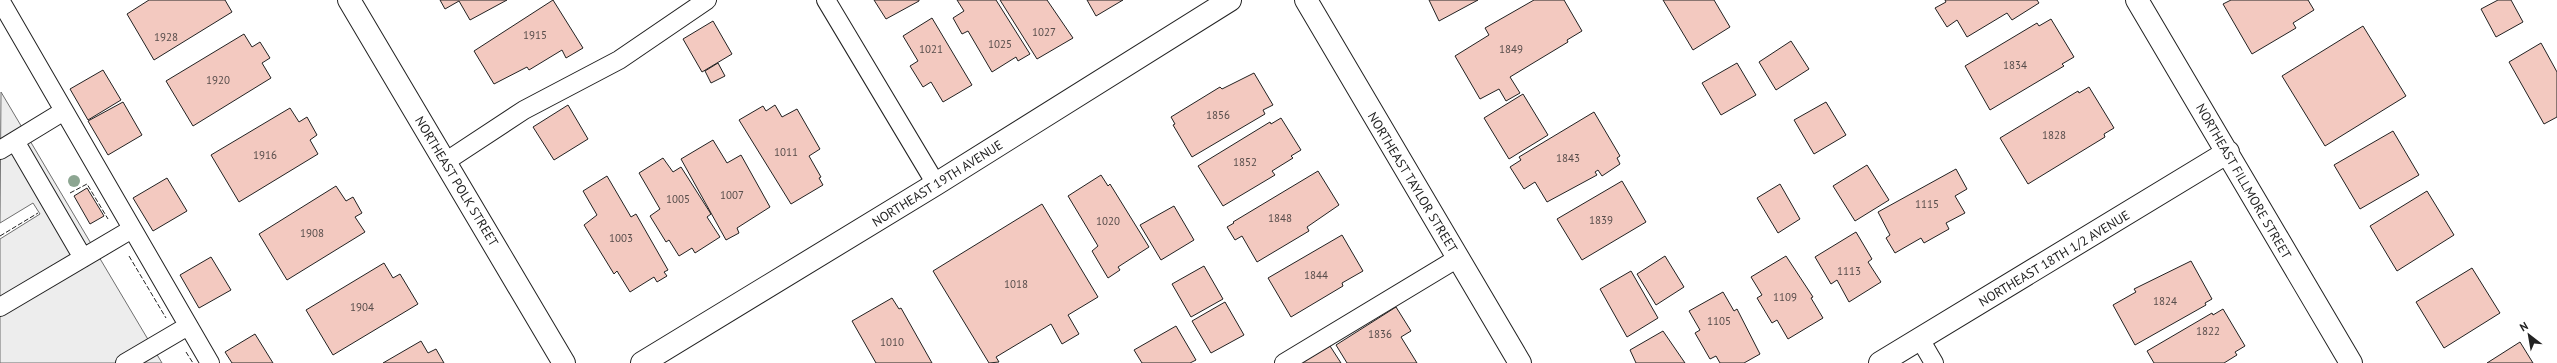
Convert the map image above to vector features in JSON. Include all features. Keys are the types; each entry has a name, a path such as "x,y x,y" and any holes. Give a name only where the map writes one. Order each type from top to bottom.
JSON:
{"street":[{"name":"NORTHEAST POLK STREET","path":"349,0 564,363"},
{"name":"NORTHEAST 19TH AVENUE","path":"642,363 936,184 1230,0"},
{"name":"NORTHEAST TAYLOR STREET","path":"1306,0 1520,363"},
{"name":"NORTHEAST FILLMORE STREET","path":"2137,0 2351,363"},
{"name":"NORTHEAST 18TH 1/2 AVENUE","path":"1880,363 2228,152"}],"lane":[{"path":"0,0 210,363"},
{"path":"445,162 524,110 618,60 707,0"},
{"path":"826,0 936,184"},
{"path":"64,111 7,146 83,258"},
{"path":"0,307 132,229"},
{"path":"1284,363 1458,258"},
{"path":"125,363 188,326"},
{"path":"1920,339 1934,363"}],"shaded area":[{"path":"1,92 162,363 0,363 0,239 40,214 33,203 0,223"}],"building":[{"path":"149,0 225,0 232,12 154,60 127,14"},
{"path":"440,0 507,0 470,20 459,1 445,9"},
{"path":"553,0 583,48 566,58 562,50 529,70 527,67 494,84 474,51"},
{"path":"874,0 919,0 919,1 886,19"},
{"path":"957,0 996,0 1030,54 1018,61 1016,57 992,72 968,31 962,34 953,18 964,11"},
{"path":"1000,0 1047,0 1073,38 1037,59"},
{"path":"1087,0 1123,0 1096,16"},
{"path":"1429,0 1478,0 1439,21"},
{"path":"1534,0 1564,0 1582,31 1567,40 1568,42 1510,77 1520,93 1506,101 1499,89 1480,99 1455,56 1489,35 1485,28"},
{"path":"1663,0 1714,0 1730,27 1693,50"},
{"path":"1945,0 2037,0 2039,3 2012,20 2007,13 1967,37 1957,20 1947,27 1935,8 1946,2"},
{"path":"2231,0 2308,0 2314,10 2293,23 2296,28 2252,54 2223,4"},
{"path":"2498,0 2511,0 2523,22 2496,37 2481,9"},
{"path":"932,18 972,85 943,102 931,82 923,87 910,66 918,61 903,36"},
{"path":"2051,19 2074,57 2062,64 2064,66 1990,110 1965,66 2037,23 2039,26"},
{"path":"713,21 732,54 702,72 683,39"},
{"path":"2363,26 2406,96 2325,146 2282,76"},
{"path":"244,34 252,47 260,42 270,58 262,63 271,78 193,126 166,81"},
{"path":"1791,41 1809,69 1776,90 1759,62"},
{"path":"2541,43 2557,72 2557,117 2544,124 2509,62"},
{"path":"718,63 725,76 711,83 705,71"},
{"path":"1737,63 1756,95 1721,115 1702,83"},
{"path":"103,70 121,100 88,120 70,89"},
{"path":"1254,73 1273,105 1263,110 1265,114 1192,157 1173,125 1175,124 1171,117 1220,87 1222,89"},
{"path":"2089,87 2114,128 2104,134 2105,137 2028,184 2000,138 2078,91 2079,93"},
{"path":"1523,94 1548,135 1509,159 1484,118"},
{"path":"123,102 142,135 108,155 88,121"},
{"path":"1826,102 1846,135 1814,154 1794,120"},
{"path":"568,105 588,139 554,160 533,127"},
{"path":"775,105 782,117 797,109 820,149 809,156 821,177 819,178 823,185 791,204 739,120 763,106 766,111"},
{"path":"290,108 299,122 307,117 317,135 310,140 318,154 239,202 211,155"},
{"path":"1594,112 1620,156 1617,158 1620,164 1602,176 1598,170 1595,172 1597,175 1547,202 1535,182 1524,189 1510,167 1521,160 1519,157"},
{"path":"1281,118 1301,150 1291,156 1293,158 1272,171 1275,175 1223,206 1198,166 1270,122 1271,124"},
{"path":"2393,131 2419,175 2360,209 2334,165"},
{"path":"713,140 727,163 741,155 770,207 737,228 739,233 726,240 681,159"},
{"path":"663,158 673,172 681,167 711,214 707,217 720,237 695,253 692,248 679,256 669,240 666,242 650,216 660,209 639,173"},
{"path":"1867,165 1889,200 1855,221 1833,186"},
{"path":"1956,169 1967,189 1955,196 1965,213 1946,223 1949,229 1924,243 1921,238 1895,253 1886,238 1890,235 1878,212"},
{"path":"1318,171 1339,205 1307,227 1309,231 1257,262 1242,236 1235,240 1227,227"},
{"path":"1101,175 1108,186 1110,184 1149,247 1118,267 1120,270 1108,278 1092,251 1098,246 1068,196"},
{"path":"607,176 631,217 636,214 668,270 664,272 667,276 657,282 654,277 630,292 617,271 614,274 584,225 597,215 583,191"},
{"path":"167,178 187,211 153,231 133,198"},
{"path":"1622,181 1646,222 1582,260 1557,219"},
{"path":"1780,184 1800,219 1778,233 1757,198"},
{"path":"336,186 346,201 353,197 362,213 355,217 365,232 287,280 259,234"},
{"path":"87,188 104,216 90,224 74,196"},
{"path":"2427,191 2454,235 2397,271 2370,226"},
{"path":"1042,204 1098,297 1068,315 1079,334 1062,344 1051,324 996,357 999,362 989,363 933,271"},
{"path":"1174,206 1194,240 1161,260 1140,225"},
{"path":"1856,232 1872,259 1868,262 1881,282 1849,302 1837,280 1831,284 1815,257"},
{"path":"1342,235 1363,271 1342,283 1343,286 1291,317 1268,278"},
{"path":"1665,256 1684,287 1656,305 1637,274"},
{"path":"1786,256 1813,297 1811,298 1823,318 1788,339 1777,320 1772,323 1757,298 1762,295 1751,277"},
{"path":"211,257 231,290 199,308 180,275"},
{"path":"2191,261 2212,299 2205,303 2206,305 2135,345 2113,305 2136,292 2134,289"},
{"path":"384,263 393,278 400,274 418,304 333,355 306,310"},
{"path":"1204,266 1223,299 1191,317 1172,284"},
{"path":"2472,268 2500,313 2444,348 2416,302"},
{"path":"1631,271 1658,318 1627,337 1600,289"},
{"path":"1723,292 1734,311 1737,309 1760,354 1744,363 1720,363 1716,356 1710,359 1695,333 1700,330 1689,311"},
{"path":"892,298 899,309 901,308 932,363 876,363 852,321"},
{"path":"1225,302 1244,335 1211,353 1192,321"},
{"path":"1396,307 1411,331 1401,337 1417,363 1347,363 1336,345"},
{"path":"2223,309 2245,346 2235,352 2237,355 2224,363 2154,363 2147,351 2212,313 2213,315"},
{"path":"1176,326 1196,360 1190,363 1142,363 1134,350"},
{"path":"1663,331 1685,363 1636,363 1630,350"},
{"path":"255,334 273,363 232,363 225,352"},
{"path":"421,341 428,353 436,349 444,363 383,363"},
{"path":"2520,342 2533,363 2487,363"},
{"path":"1330,346 1341,363 1301,363"}],"fence":[{"path":"70,193 87,184 108,219"},
{"path":"0,236 38,213"},
{"path":"129,256 166,318"},
{"path":"186,352 193,363"}]}
